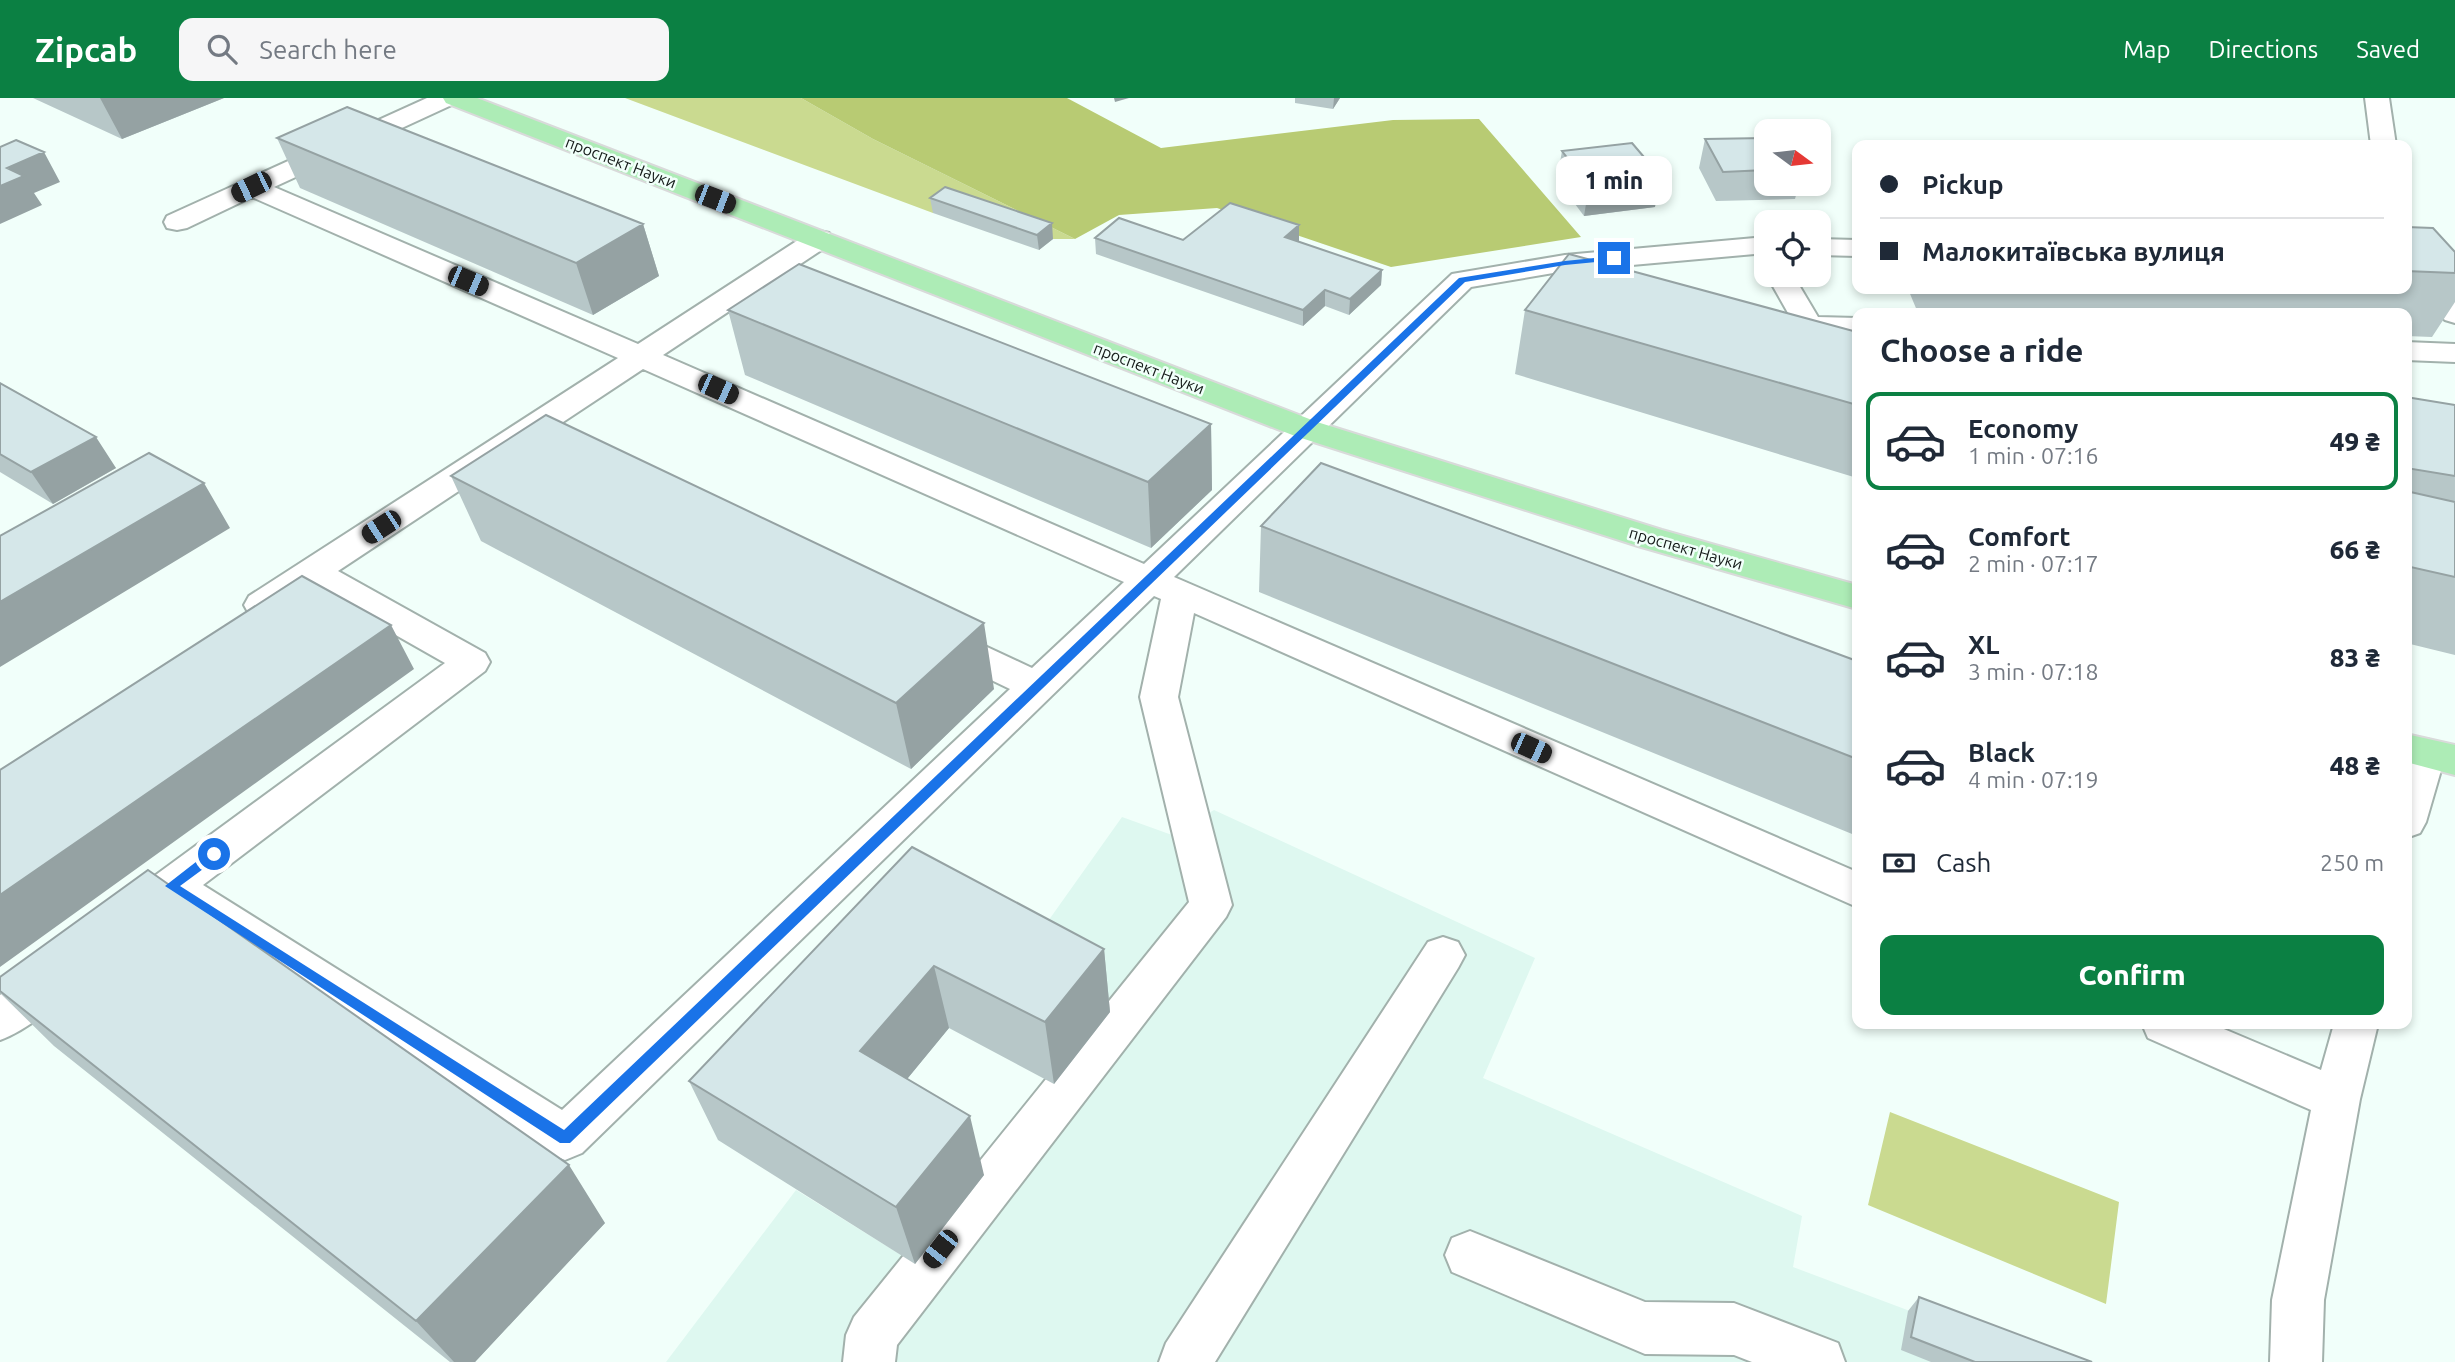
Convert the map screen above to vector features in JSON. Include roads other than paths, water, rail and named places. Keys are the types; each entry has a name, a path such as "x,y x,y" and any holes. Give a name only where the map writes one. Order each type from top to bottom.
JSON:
{"main road":[{"name":"проспект Науки","path":"455,98 1306,429 1650,538 1852,596"}],"street":[{"path":"177,222 447,98"},
{"path":"2377,98 2383,140"},
{"path":"251,187 642,355 1165,588 1852,888"},
{"path":"231,625 819,239"},
{"path":"1831,247 1852,247"},
{"path":"171,886 565,1138 1037,686 1165,588 1306,429 1462,280 1565,263 1754,248"},
{"path":"2412,265 2443,265"},
{"path":"2412,271 2455,314"},
{"path":"1786,287 1837,374 1852,378"},
{"path":"1808,325 1852,327"},
{"path":"2412,351 2455,354"},
{"path":"517,438 554,455"},
{"path":"128,920 472,662 312,572"},
{"path":"869,1362 872,1335 1211,905 1159,697 1165,588"},
{"path":"913,627 1037,686"},
{"path":"2412,804 2429,754"},
{"path":"0,1021 85,954"},
{"path":"1185,1362 1443,954"},
{"path":"2175,1029 2337,1100"},
{"path":"2296,1362 2298,1300 2337,1100 2355,1029"},
{"path":"1470,1255 1645,1328 1734,1329 1819,1362"}]}
